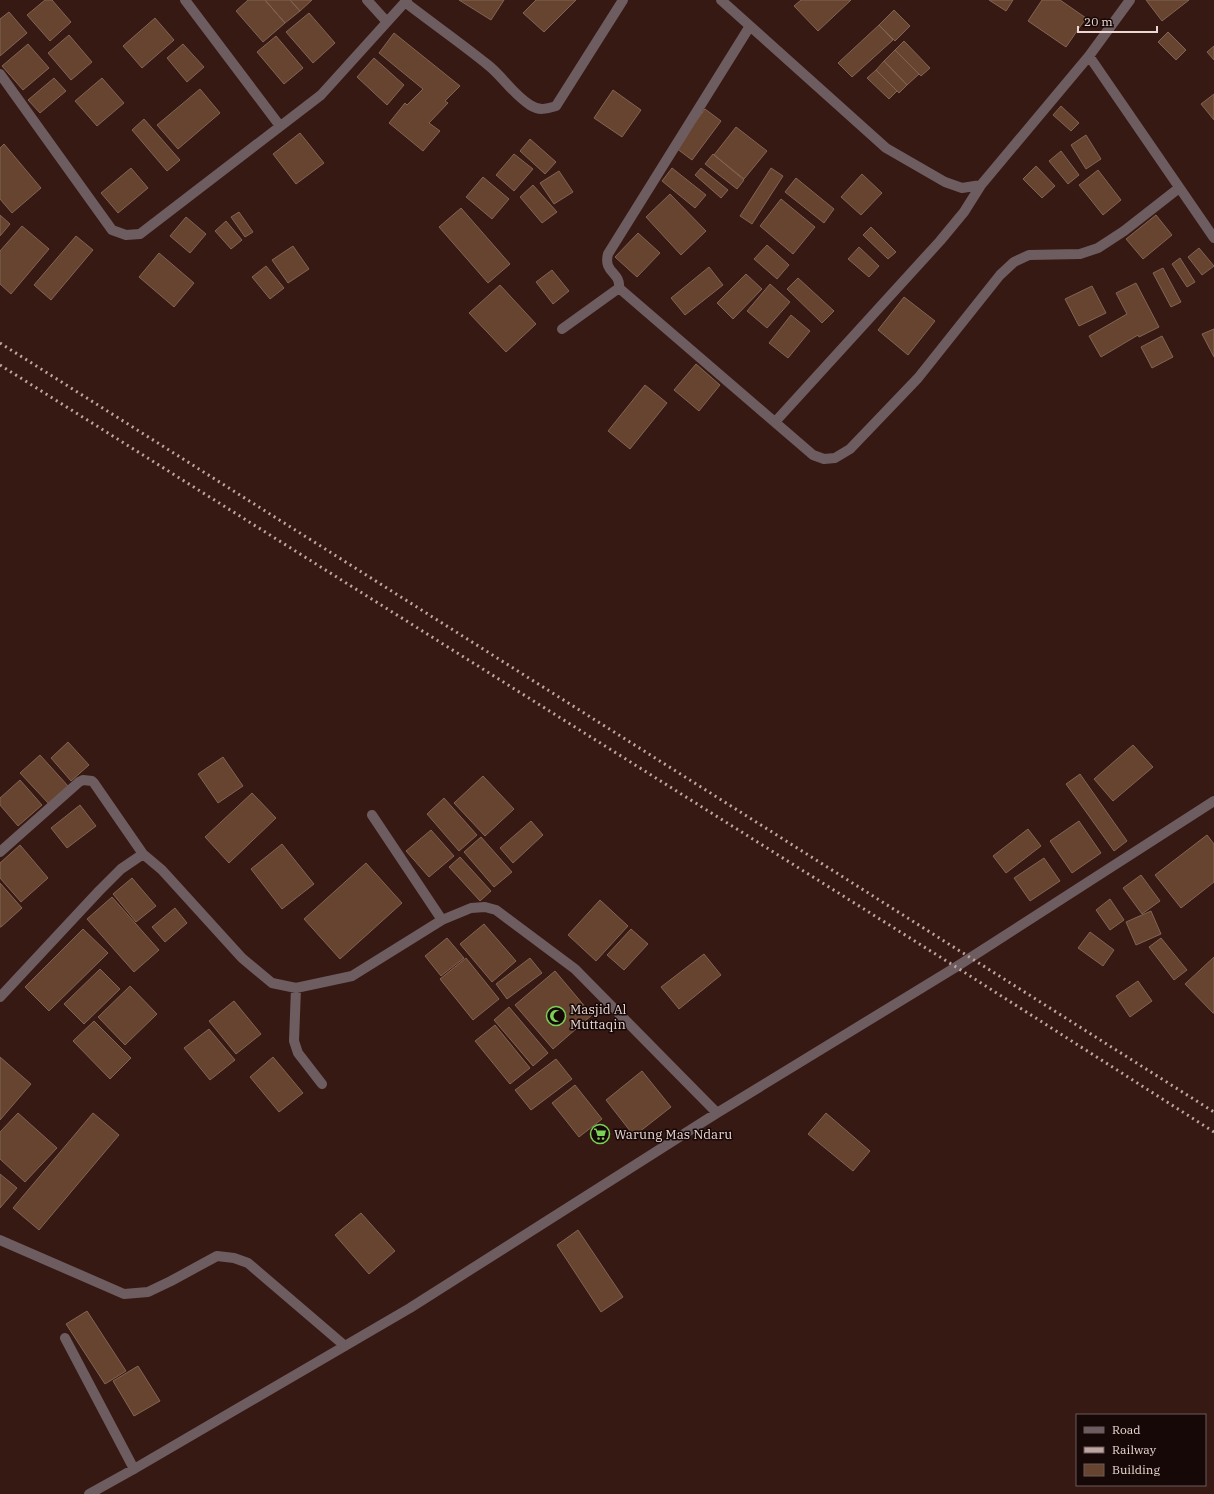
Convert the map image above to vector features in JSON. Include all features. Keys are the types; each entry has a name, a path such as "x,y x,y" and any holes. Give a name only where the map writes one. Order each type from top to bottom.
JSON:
{"street":[{"path":"185,0 280,126"},
{"path":"367,0 387,22"},
{"path":"0,74 112,230 126,235 140,234 321,95 406,1 487,65 501,77 512,90 531,105 543,110 556,106 624,0"},
{"path":"721,0 886,148 945,182 962,188 981,185"},
{"path":"775,422 940,241 964,212 981,185 1089,56 1130,0"},
{"path":"562,329 619,288 620,283 608,267 606,261 608,254 750,26"},
{"path":"1089,56 1214,238"},
{"path":"619,288 813,456 824,459 835,458 850,449 918,378 1000,275 1014,262 1028,255 1080,254 1098,248 1124,231 1179,188"},
{"path":"0,852 79,782 83,780 92,781 143,854 162,870 242,958 272,983 296,988 352,976 442,920 471,908 485,907 496,910 575,969 718,1113"},
{"path":"89,1494 410,1308 718,1113 956,967 1214,801"},
{"path":"372,815 442,920"},
{"path":"0,997 99,891 121,870 143,854"},
{"path":"296,988 294,1035 296,1047 298,1053 322,1084"},
{"path":"0,1240 124,1294 148,1292 217,1256 234,1258 248,1263 345,1346"},
{"path":"65,1338 134,1469"}],"building":[{"path":"45,0 52,0 71,22 50,41 27,15"},
{"path":"248,0 265,0 285,23 263,42 236,11"},
{"path":"265,0 290,0 300,11 285,23"},
{"path":"290,0 312,0 300,11"},
{"path":"459,0 504,0 491,20"},
{"path":"536,0 576,0 544,32 523,13"},
{"path":"801,0 851,0 818,31 794,6"},
{"path":"989,0 1013,0 1006,11"},
{"path":"1042,0 1060,0 1086,18 1066,47 1028,21"},
{"path":"1146,0 1189,0 1162,21"},
{"path":"894,10 910,26 895,41 879,25"},
{"path":"9,12 27,33 0,56 0,19"},
{"path":"309,13 335,43 313,63 286,32"},
{"path":"155,18 174,40 142,68 123,46"},
{"path":"879,25 893,40 852,77 838,63"},
{"path":"1168,32 1186,50 1176,60 1158,42"},
{"path":"394,33 460,86 445,101 448,103 429,123 440,131 423,151 389,123 405,103 407,105 423,89 379,53"},
{"path":"69,35 92,62 71,80 48,53"},
{"path":"276,36 303,68 284,84 257,52"},
{"path":"904,41 930,68 921,76 895,50"},
{"path":"28,44 49,68 23,90 2,66"},
{"path":"183,44 204,67 187,82 167,58"},
{"path":"1214,46 1214,60 1207,52"},
{"path":"895,50 919,74 907,85 884,61"},
{"path":"374,58 404,85 387,105 357,77"},
{"path":"884,61 907,85 899,93 876,70"},
{"path":"876,70 897,91 889,99 867,78"},
{"path":"54,78 66,91 40,113 28,100"},
{"path":"102,78 124,103 97,126 75,101"},
{"path":"200,89 220,113 178,149 157,125"},
{"path":"613,90 641,110 622,137 594,118"},
{"path":"1214,94 1214,120 1201,104"},
{"path":"1061,106 1079,123 1071,131 1053,115"},
{"path":"705,109 721,121 692,160 676,148"},
{"path":"144,119 180,160 167,171 132,130"},
{"path":"736,127 767,151 744,179 714,155"},
{"path":"300,133 324,163 296,184 273,154"},
{"path":"1086,135 1101,159 1086,169 1071,145"},
{"path":"530,139 556,162 545,174 520,151"},
{"path":"4,144 41,188 12,213 0,199 0,148"},
{"path":"1061,151 1079,175 1068,184 1049,161"},
{"path":"514,154 533,169 514,191 496,175"},
{"path":"713,154 744,180 737,189 705,164"},
{"path":"1036,166 1055,186 1042,198 1023,179"},
{"path":"131,168 148,188 118,213 101,193"},
{"path":"672,168 706,195 695,208 662,181"},
{"path":"701,168 728,190 721,198 695,175"},
{"path":"771,168 783,176 752,224 740,216"},
{"path":"1098,170 1121,200 1103,215 1079,185"},
{"path":"559,171 573,192 554,204 540,183"},
{"path":"862,174 882,193 861,215 841,197"},
{"path":"483,177 509,199 492,219 466,197"},
{"path":"796,178 834,209 824,223 785,192"},
{"path":"533,185 557,212 542,223 520,197"},
{"path":"670,194 706,231 681,255 646,217"},
{"path":"781,199 815,227 793,254 760,226"},
{"path":"461,208 510,264 488,283 439,227"},
{"path":"239,212 253,232 245,237 231,217"},
{"path":"0,215 10,224 0,236"},
{"path":"1156,215 1172,235 1143,259 1126,239"},
{"path":"186,217 206,234 190,253 170,236"},
{"path":"226,221 242,240 231,249 215,231"},
{"path":"22,226 49,249 11,294 0,284 0,251"},
{"path":"871,227 896,252 888,259 863,235"},
{"path":"638,233 660,253 637,277 615,257"},
{"path":"76,236 93,250 51,300 34,285"},
{"path":"767,245 789,265 777,279 754,259"},
{"path":"293,246 309,269 288,283 272,260"},
{"path":"859,247 879,266 869,277 848,259"},
{"path":"1199,248 1214,266 1202,275 1188,257"},
{"path":"159,253 194,283 174,307 139,277"},
{"path":"1180,258 1195,282 1187,287 1172,264"},
{"path":"266,266 284,288 270,299 252,277"},
{"path":"709,267 723,285 685,315 671,298"},
{"path":"1163,268 1181,302 1171,307 1153,273"},
{"path":"552,270 569,291 553,304 536,282"},
{"path":"746,274 762,289 733,319 717,303"},
{"path":"798,278 834,311 822,323 787,289"},
{"path":"1136,283 1159,327 1139,337 1138,335 1101,357 1089,336 1127,314 1116,293"},
{"path":"770,284 790,302 767,328 747,311"},
{"path":"500,285 536,324 506,352 469,313"},
{"path":"1092,286 1106,313 1079,326 1065,299"},
{"path":"904,297 935,321 908,355 878,330"},
{"path":"791,315 810,331 788,358 769,343"},
{"path":"1214,329 1214,357 1202,334"},
{"path":"1162,336 1173,357 1152,368 1141,347"},
{"path":"696,364 720,385 699,411 674,390"},
{"path":"645,385 667,403 630,449 608,431"},
{"path":"68,742 89,765 71,781 51,758"},
{"path":"1133,745 1153,767 1113,801 1094,779"},
{"path":"40,755 68,786 49,804 20,773"},
{"path":"223,757 243,786 218,803 198,774"},
{"path":"1080,774 1127,841 1114,851 1066,784"},
{"path":"483,776 514,809 485,836 454,803"},
{"path":"20,780 42,805 18,826 0,805 0,798"},
{"path":"252,793 276,818 229,863 205,837"},
{"path":"444,798 477,835 459,851 427,814"},
{"path":"80,805 96,826 67,848 51,828"},
{"path":"531,821 543,835 513,863 500,848"},
{"path":"1079,821 1101,853 1072,873 1050,841"},
{"path":"1028,829 1041,846 1006,873 993,856"},
{"path":"431,830 454,856 429,877 406,851"},
{"path":"1207,835 1214,844 1214,882 1181,908 1155,875"},
{"path":"481,837 512,872 494,887 464,852"},
{"path":"282,844 314,884 282,909 251,869"},
{"path":"20,845 48,878 21,902 0,878 0,863"},
{"path":"460,857 491,891 480,901 449,867"},
{"path":"1044,858 1060,881 1030,901 1014,878"},
{"path":"366,863 402,903 340,959 304,919"},
{"path":"1141,875 1160,901 1142,914 1123,888"},
{"path":"132,878 156,906 136,922 113,894"},
{"path":"0,883 22,908 1,927 0,927"},
{"path":"112,897 159,950 134,972 87,919"},
{"path":"1110,899 1124,920 1110,930 1096,910"},
{"path":"600,900 628,926 596,961 568,935"},
{"path":"175,908 187,923 165,942 152,927"},
{"path":"1151,911 1161,934 1136,945 1126,922"},
{"path":"484,924 516,961 492,982 460,944"},
{"path":"83,929 108,953 49,1011 25,987"},
{"path":"631,929 648,944 624,970 607,955"},
{"path":"1090,932 1114,950 1103,966 1078,948"},
{"path":"447,938 464,958 441,976 425,956"},
{"path":"1161,938 1187,970 1174,980 1149,947"},
{"path":"704,954 721,975 679,1009 661,987"},
{"path":"1214,957 1214,1013 1213,1013 1185,984"},
{"path":"466,958 499,999 473,1020 440,979"},
{"path":"530,958 542,973 507,999 496,984"},
{"path":"100,969 120,989 84,1024 64,1004"},
{"path":"555,971 592,1015 553,1049 515,1005"},
{"path":"1138,981 1152,1001 1130,1017 1116,996"},
{"path":"130,986 157,1014 125,1045 98,1017"},
{"path":"234,1001 261,1034 236,1054 209,1021"},
{"path":"509,1007 548,1053 533,1066 494,1020"},
{"path":"94,1021 131,1058 110,1079 73,1041"},
{"path":"495,1025 530,1068 510,1084 475,1041"},
{"path":"209,1029 235,1060 210,1080 184,1048"},
{"path":"0,1057 31,1084 0,1120"},
{"path":"273,1057 303,1093 279,1112 250,1077"},
{"path":"556,1059 572,1079 531,1110 515,1090"},
{"path":"642,1071 671,1107 634,1136 606,1100"},
{"path":"575,1085 602,1119 579,1137 552,1103"},
{"path":"18,1113 57,1148 25,1182 0,1159 0,1132"},
{"path":"93,1113 119,1135 39,1230 13,1208"},
{"path":"826,1113 870,1151 853,1171 808,1134"},
{"path":"0,1174 17,1188 0,1208"},
{"path":"361,1213 395,1251 369,1274 335,1235"},
{"path":"578,1230 623,1297 601,1312 557,1245"},
{"path":"87,1311 126,1371 105,1384 66,1324"},
{"path":"138,1366 160,1401 134,1416 113,1381"}],"railway":[{"path":"0,343 1214,1112"},
{"path":"0,365 956,967 1214,1132"}],"place":[{"name":"Masjid Al Muttaqin","path":"556,1016"},
{"name":"Warung Mas Ndaru","path":"600,1134"}]}
